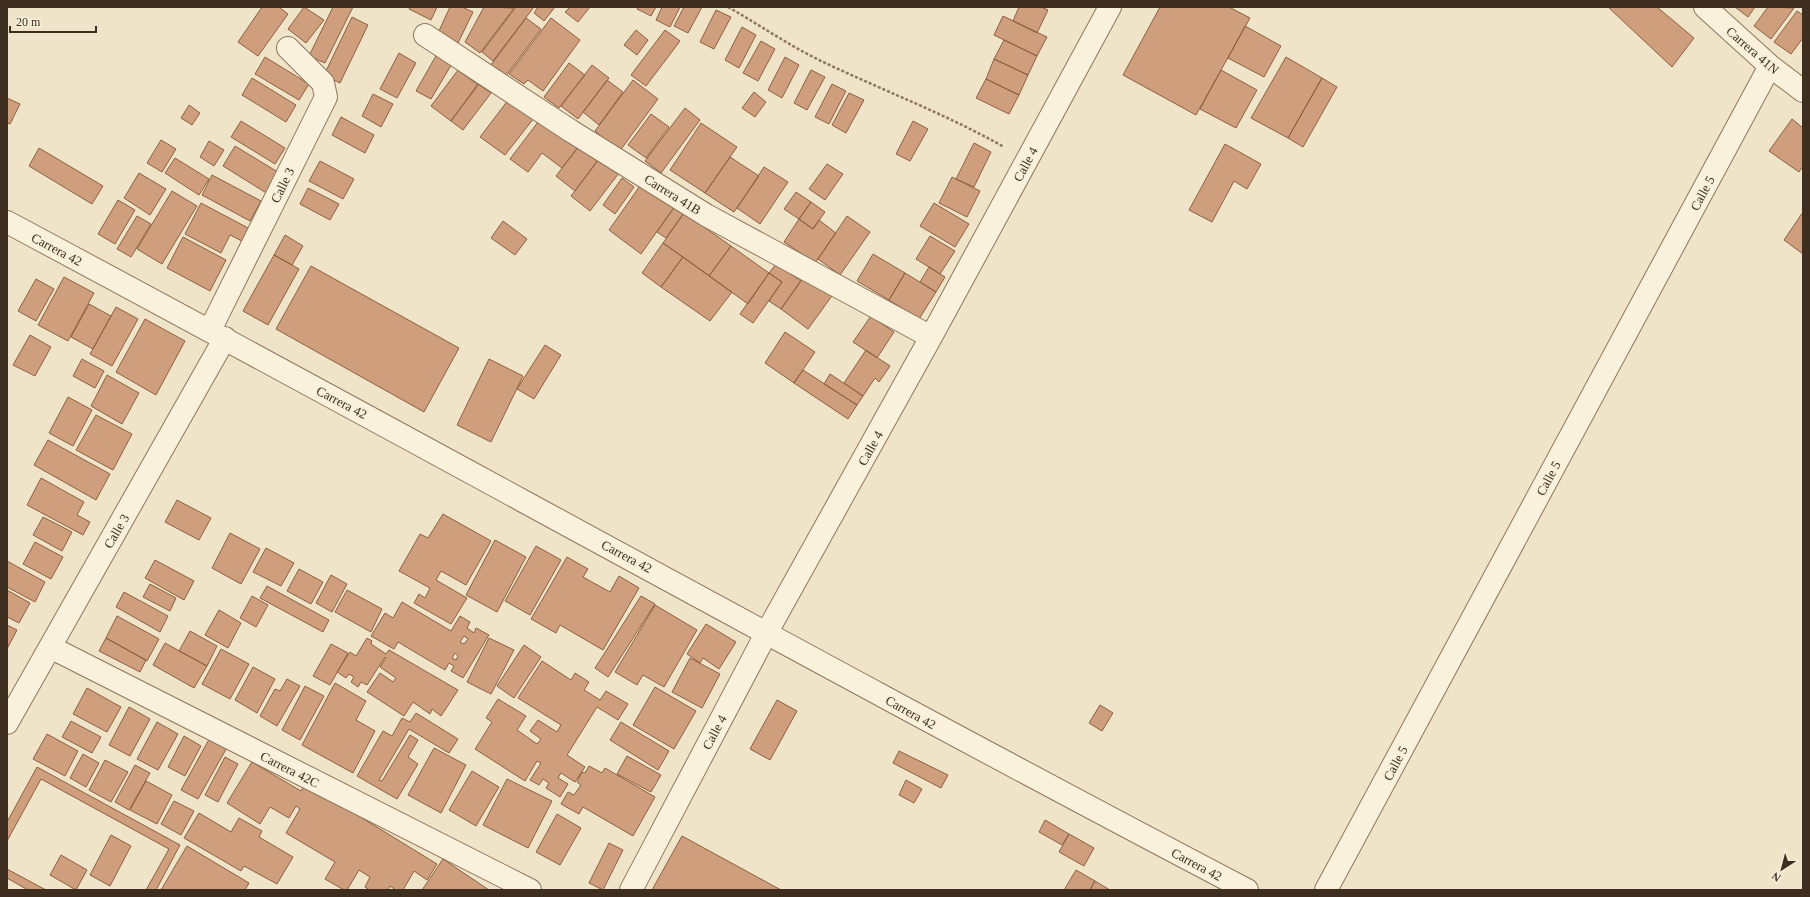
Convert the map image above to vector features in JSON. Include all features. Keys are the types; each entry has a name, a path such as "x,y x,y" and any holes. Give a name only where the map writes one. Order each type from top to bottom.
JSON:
{"street":[{"name":"Calle 4","path":"631,890 767,632 931,336 1110,7"},
{"name":"Carrera 41N","path":"1705,7 1770,66 1803,91"},
{"name":"Carrera 41B","path":"425,35 571,131 706,215 931,336"},
{"name":"Calle 3","path":"7,723 50,647 218,334 326,97 323,83 288,48"},
{"name":"Calle 5","path":"1326,890 1770,66"},
{"name":"Carrera 42","path":"7,222 218,334 767,632 1001,761 1247,890"},
{"name":"Carrera 42C","path":"50,647 530,890"}],"path":[{"path":"728,7 817,59 880,86 984,136 1027,160"}],"building":[{"path":"262,7 279,7 288,14 258,56 238,42"},
{"path":"304,7 324,20 306,43 288,29"},
{"path":"333,7 353,7 325,63 309,56"},
{"path":"410,7 437,7 431,20 409,9"},
{"path":"450,7 462,7 473,12 458,43 438,33"},
{"path":"484,7 514,8 480,53 465,42"},
{"path":"516,7 534,7 493,61 482,52"},
{"path":"538,7 555,7 544,21 534,13"},
{"path":"570,7 590,7 578,22 565,12"},
{"path":"638,7 656,7 651,16 637,9"},
{"path":"662,7 680,7 670,27 656,20"},
{"path":"684,7 702,7 688,33 674,26"},
{"path":"1019,7 1041,7 1048,10 1037,33 1013,21"},
{"path":"1160,7 1229,7 1250,18 1196,115 1123,75"},
{"path":"1608,7 1657,7 1694,38 1672,67"},
{"path":"1735,7 1755,7 1748,17"},
{"path":"1768,7 1794,8 1771,39 1754,26"},
{"path":"716,10 731,17 714,49 700,42"},
{"path":"1797,11 1803,15 1803,38 1791,54 1774,42"},
{"path":"1003,16 1047,37 1037,56 994,35"},
{"path":"352,17 368,25 340,83 324,75"},
{"path":"526,18 541,29 505,77 490,66"},
{"path":"551,18 580,40 543,91 528,80 524,84 509,74"},
{"path":"1245,26 1281,46 1264,77 1228,58"},
{"path":"742,27 756,35 739,68 725,60"},
{"path":"636,30 648,40 637,55 624,45"},
{"path":"665,30 680,41 646,86 631,75"},
{"path":"1004,40 1037,56 1028,75 994,59"},
{"path":"761,41 775,49 758,81 743,73"},
{"path":"399,53 416,63 397,98 380,89"},
{"path":"437,54 453,62 431,99 416,91"},
{"path":"265,57 309,84 299,100 255,74"},
{"path":"785,57 799,65 782,98 768,90"},
{"path":"1286,57 1322,78 1288,138 1251,118"},
{"path":"994,59 1028,75 1019,95 986,79"},
{"path":"569,63 585,75 559,108 544,97"},
{"path":"592,65 609,78 578,119 561,106"},
{"path":"458,70 478,85 451,121 431,106"},
{"path":"811,70 825,77 807,110 794,103"},
{"path":"1221,70 1257,90 1236,128 1200,109"},
{"path":"252,78 296,105 286,122 242,95"},
{"path":"1322,78 1337,87 1303,147 1288,138"},
{"path":"986,79 1019,95 1009,114 976,98"},
{"path":"607,80 623,92 599,125 583,112"},
{"path":"633,80 658,99 619,152 595,131"},
{"path":"478,84 491,93 463,130 451,121"},
{"path":"832,84 846,91 829,124 815,117"},
{"path":"754,92 766,102 755,117 742,108"},
{"path":"849,93 864,100 846,133 832,125"},
{"path":"373,94 393,104 381,127 362,116"},
{"path":"7,98 20,104 10,124 7,123"},
{"path":"509,99 534,118 505,155 480,137"},
{"path":"189,105 200,113 192,125 181,118"},
{"path":"685,108 700,120 661,173 645,161"},
{"path":"651,114 669,127 646,158 628,145"},
{"path":"341,117 374,135 365,153 332,135"},
{"path":"541,118 579,146 562,168 542,153 528,172 510,159"},
{"path":"1792,119 1803,128 1803,166 1799,172 1769,151"},
{"path":"241,121 285,148 275,164 231,137"},
{"path":"913,121 928,129 910,161 896,154"},
{"path":"701,123 737,147 705,193 670,170"},
{"path":"161,140 176,149 162,172 147,163"},
{"path":"209,141 224,150 214,166 200,157"},
{"path":"974,143 991,152 974,187 956,179"},
{"path":"1225,144 1261,164 1247,189 1234,181 1212,222 1189,210"},
{"path":"235,146 281,174 268,194 223,166"},
{"path":"579,146 598,160 575,191 556,176"},
{"path":"39,148 103,186 92,204 29,166"},
{"path":"730,157 759,176 734,212 705,193"},
{"path":"175,158 209,179 199,195 165,173"},
{"path":"599,159 619,173 590,211 571,196"},
{"path":"320,161 354,179 343,199 309,181"},
{"path":"827,164 843,174 825,200 809,189"},
{"path":"764,167 788,182 760,224 737,208"},
{"path":"139,173 166,189 150,215 124,198"},
{"path":"212,175 261,201 250,221 202,195"},
{"path":"952,177 980,191 967,217 939,203"},
{"path":"622,178 634,187 615,214 603,205"},
{"path":"642,183 675,206 641,254 609,230"},
{"path":"308,188 339,204 330,220 300,204"},
{"path":"172,191 197,206 162,264 137,249"},
{"path":"796,192 811,202 799,219 784,209"},
{"path":"118,200 135,210 115,244 98,234"},
{"path":"811,202 825,212 813,229 799,219"},
{"path":"201,203 250,229 244,242 230,235 221,253 185,234"},
{"path":"934,203 969,224 955,247 920,226"},
{"path":"675,206 684,213 666,238 657,232"},
{"path":"1803,212 1803,254 1784,240"},
{"path":"684,213 731,246 709,276 663,243"},
{"path":"137,216 151,224 131,257 117,249"},
{"path":"847,216 870,232 840,275 818,259"},
{"path":"799,219 813,229 819,220 836,233 815,263 784,242"},
{"path":"503,221 527,239 515,255 491,238"},
{"path":"285,235 303,246 292,265 274,255"},
{"path":"930,236 955,251 940,274 916,259"},
{"path":"183,237 226,260 210,291 167,268"},
{"path":"663,243 683,257 661,287 642,273"},
{"path":"731,246 769,273 748,304 709,276"},
{"path":"873,254 905,273 889,300 857,281"},
{"path":"274,255 299,269 268,325 243,311"},
{"path":"683,257 732,292 710,321 661,287"},
{"path":"776,264 801,281 781,309 769,301 782,282 769,273"},
{"path":"311,266 459,348 424,412 276,329"},
{"path":"929,267 945,277 936,292 920,282"},
{"path":"769,273 782,282 753,323 740,314"},
{"path":"806,273 834,293 808,329 781,309"},
{"path":"905,273 936,292 919,319 889,300"},
{"path":"64,277 94,293 68,341 38,325"},
{"path":"36,279 54,289 36,321 18,311"},
{"path":"89,304 111,316 93,349 71,337"},
{"path":"116,307 138,319 112,366 90,354"},
{"path":"871,316 894,332 877,358 853,342"},
{"path":"145,319 185,341 156,395 116,372"},
{"path":"785,332 815,352 794,383 765,363"},
{"path":"30,335 51,347 35,376 13,365"},
{"path":"545,345 561,355 534,399 517,389"},
{"path":"866,350 890,366 879,382 875,378 863,396 844,383"},
{"path":"82,359 104,371 95,388 73,376"},
{"path":"489,359 523,376 491,442 457,425"},
{"path":"803,370 857,405 848,419 794,383"},
{"path":"830,374 863,396 857,405 824,384"},
{"path":"107,375 139,393 122,424 91,406"},
{"path":"68,397 92,410 73,446 49,433"},
{"path":"96,415 132,434 113,470 76,450"},
{"path":"48,440 110,474 96,500 34,465"},
{"path":"41,478 84,502 77,515 90,522 83,535 27,505"},
{"path":"177,500 211,518 199,540 165,522"},
{"path":"443,514 491,541 466,585 441,571 436,580 467,598 451,624 414,603 419,594 425,598 430,588 399,571 420,534 428,538"},
{"path":"43,517 72,532 62,551 33,535"},
{"path":"230,533 260,549 241,584 212,568"},
{"path":"495,540 526,557 497,612 466,595"},
{"path":"35,542 63,557 51,579 23,564"},
{"path":"536,546 561,560 530,615 505,601"},
{"path":"266,548 294,563 281,586 253,572"},
{"path":"567,557 588,569 583,577 610,592 619,576 639,588 603,650 560,625 556,633 531,619"},
{"path":"155,560 194,581 184,600 145,578"},
{"path":"7,561 45,582 35,602 7,587"},
{"path":"299,569 323,582 311,604 287,591"},
{"path":"331,575 347,584 332,612 316,603"},
{"path":"150,584 176,598 170,611 143,597"},
{"path":"267,586 329,620 323,632 260,598"},
{"path":"7,590 30,603 19,623 7,617"},
{"path":"347,590 382,609 371,632 335,612"},
{"path":"124,592 168,616 160,632 116,607"},
{"path":"252,596 268,605 256,627 240,618"},
{"path":"641,596 655,604 608,677 595,668"},
{"path":"402,602 451,631 460,616 470,622 467,628 474,633 476,628 489,635 463,678 451,671 454,666 449,663 445,670 398,642 394,649 371,636 385,613 393,618","holes":["464,636 468,639 464,644 460,642","455,653 458,656 456,660 452,658"]},
{"path":"655,605 697,630 664,687 643,675 637,685 615,672"},
{"path":"219,610 241,623 228,648 205,635"},
{"path":"117,616 159,639 147,661 106,638"},
{"path":"706,624 736,642 719,669 703,658 700,663 687,654"},
{"path":"7,625 17,630 7,649"},
{"path":"190,631 217,646 207,666 179,651"},
{"path":"106,638 146,660 140,672 99,651"},
{"path":"367,638 372,641 371,644 386,654 389,650 458,690 441,716 432,709 430,714 413,702 404,716 367,692 380,673 393,682 396,678 380,667 386,658 385,657 367,685 361,682 358,687 351,682 354,677 349,674 346,678 337,672 350,652 356,656"},
{"path":"489,638 514,650 491,694 467,682"},
{"path":"165,643 207,666 194,688 153,665"},
{"path":"331,644 348,653 330,685 313,676"},
{"path":"524,645 541,657 514,698 497,686"},
{"path":"221,649 249,664 230,699 202,684"},
{"path":"690,658 720,674 702,708 672,692"},
{"path":"542,661 571,680 575,673 589,682 584,690 600,700 606,691 628,704 618,720 597,707 567,755 585,767 575,782 561,773 558,778 568,784 560,797 546,788 549,783 543,779 539,785 530,780 541,763 537,761 525,781 475,749 492,722 486,718 498,699 526,716 517,730 537,744 541,739 530,731 538,720 557,732 561,725 518,698"},
{"path":"253,667 275,679 257,713 235,700"},
{"path":"287,679 300,686 277,726 260,716 275,689 280,691"},
{"path":"335,683 366,701 356,720 375,731 353,773 302,745"},
{"path":"305,686 324,696 300,740 282,730"},
{"path":"655,687 696,711 674,749 633,725"},
{"path":"87,688 121,707 107,732 73,714"},
{"path":"777,700 797,711 770,760 750,749"},
{"path":"1100,705 1113,713 1102,731 1089,723"},
{"path":"129,707 150,719 130,756 109,745"},
{"path":"416,713 458,739 449,753 409,729 379,780 382,781 410,735 418,740 408,757 418,764 397,799 357,776 383,731 392,736 402,718 410,722"},
{"path":"71,721 101,737 92,753 62,737"},
{"path":"157,722 178,734 158,770 137,759"},
{"path":"621,722 669,751 658,770 610,740"},
{"path":"47,734 78,751 65,776 33,759"},
{"path":"212,734 229,744 198,799 181,790"},
{"path":"184,736 201,746 185,776 168,767"},
{"path":"434,748 466,765 441,813 408,795"},
{"path":"899,751 948,775 941,788 893,763"},
{"path":"83,754 99,763 86,787 70,778"},
{"path":"627,756 661,775 651,792 617,774"},
{"path":"225,757 238,764 218,802 205,795"},
{"path":"105,760 128,772 111,802 89,790"},
{"path":"252,762 301,791 308,779 341,805 437,864 427,880 414,871 403,890 396,890 390,886 388,890 370,890 365,887 370,877 359,870 347,890 344,890 325,879 335,862 286,833 300,809 296,806 289,818 270,807 260,824 227,803"},
{"path":"135,765 150,773 129,810 115,802"},
{"path":"589,766 602,773 605,768 655,797 633,836 583,807 579,814 561,804 568,792 574,795 581,785 577,782 582,772 585,773"},
{"path":"37,767 180,845 156,890 146,890 169,849 41,779 7,841 7,822"},
{"path":"472,771 499,787 476,826 449,810"},
{"path":"507,779 552,801 528,848 483,825"},
{"path":"906,780 922,789 914,803 899,795"},
{"path":"146,781 172,795 157,824 130,810"},
{"path":"174,801 194,811 181,835 161,824"},
{"path":"199,813 231,832 239,818 262,831 259,837 293,857 277,884 244,866 241,871 184,838"},
{"path":"557,814 581,828 560,865 536,852"},
{"path":"1045,820 1069,834 1062,845 1039,832"},
{"path":"1069,834 1094,848 1084,866 1059,852"},
{"path":"111,835 131,846 110,886 90,875"},
{"path":"682,836 781,890 652,890"},
{"path":"609,843 623,850 603,890 589,883"},
{"path":"187,846 249,883 245,890 161,890"},
{"path":"61,855 87,870 76,890 50,875"},
{"path":"443,859 489,890 422,890"},
{"path":"7,869 46,890 28,890 7,878"},
{"path":"1076,870 1095,881 1090,890 1064,890"},
{"path":"1095,881 1110,890 1090,890"}]}
